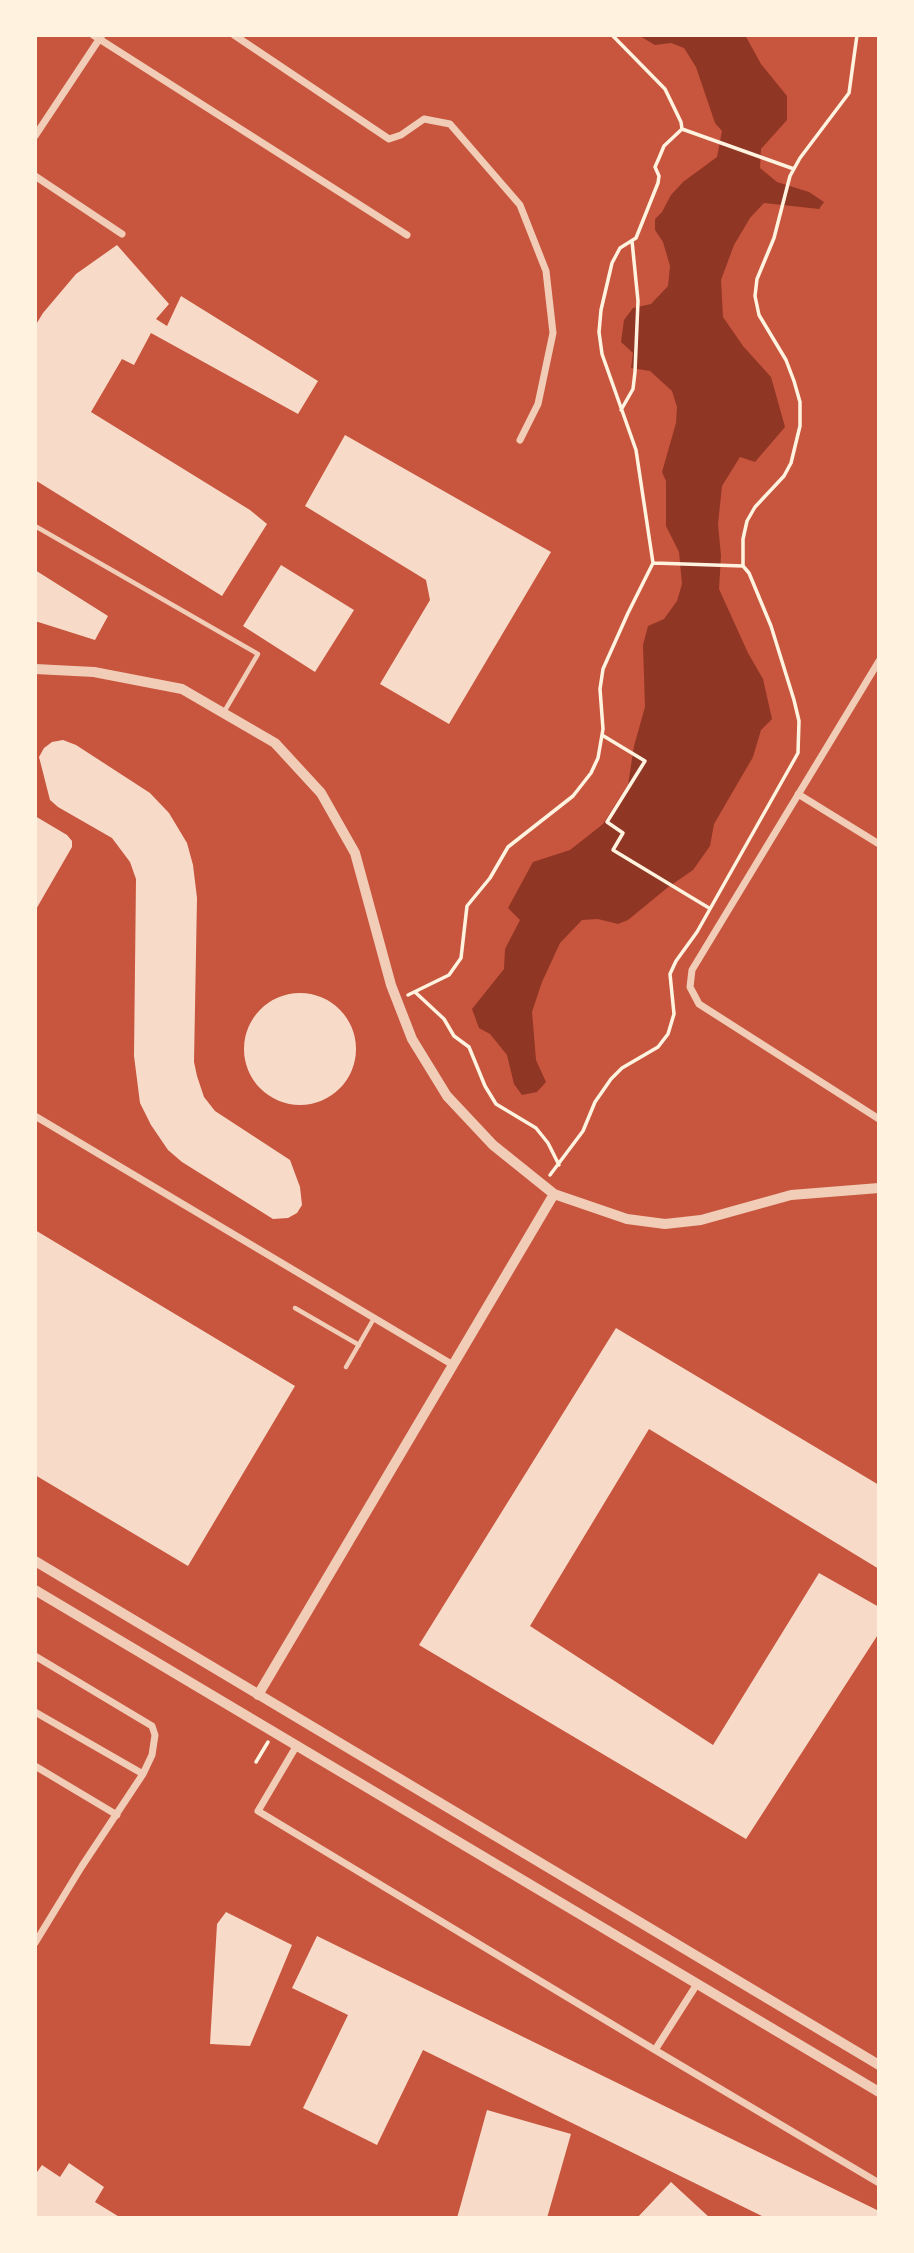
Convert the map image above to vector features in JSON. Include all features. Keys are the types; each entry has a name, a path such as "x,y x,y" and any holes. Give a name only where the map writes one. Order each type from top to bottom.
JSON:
{"street":[{"path":"234,35 389,139 401,135 424,119 450,124 520,205 546,271 553,333 538,404 520,440"},
{"path":"35,136 98,36 407,235"},
{"path":"35,176 122,234"},
{"path":"879,661 876,672 798,794 692,970 690,987 699,1004 879,1119"},
{"path":"35,668 94,672 182,689 275,743 321,793 355,853 397,1000 412,1039 447,1096 493,1145 554,1194 627,1219 666,1224 701,1220 791,1195 879,1188"},
{"path":"798,794 879,844"},
{"path":"35,1116 373,1320 453,1365"},
{"path":"258,1695 554,1194"},
{"path":"35,1561 879,2065"},
{"path":"35,1590 879,2092"},
{"path":"35,1656 152,1726 155,1735 152,1755 143,1774 35,1943"},
{"path":"35,1712 143,1774"},
{"path":"297,1745 258,1811 879,2183"},
{"path":"35,1766 117,1815"},
{"path":"655,2050 697,1984"}],"lane":[{"path":"35,526 258,654 223,713"},
{"path":"295,1308 359,1345"},
{"path":"346,1367 373,1320"}],"path":[{"path":"612,35 665,89 677,111 682,129 698,137 794,169"},
{"path":"541,1183 559,1165 583,1131 595,1102 611,1079 622,1068 658,1047 668,1034 674,1014 670,974 697,932 794,760 799,744 799,720 771,626 749,573 743,566 743,539 747,521 755,507 784,476 792,463 800,426 800,402 794,380 786,360 759,314 755,296 757,279 771,245 790,176 849,93 857,35"},
{"path":"397,1000 449,975 460,958 466,931 467,906 490,878 509,847 573,796 591,773 598,758 602,735 600,689 603,668 653,563 638,461 602,354 599,332 601,310 612,263 620,248 636,238 658,183 659,176 655,167 664,146 682,129"},
{"path":"621,410 633,389 635,372 638,300 632,241"},
{"path":"653,563 743,566"},
{"path":"602,735 645,761 607,822 624,833 613,850 709,908"},
{"path":"415,992 444,1019 454,1036 469,1047 485,1086 496,1104 536,1128 548,1143 559,1165"},
{"path":"256,1762 274,1731"}],"shaded area":[{"path":"638,35 745,35 761,64 787,96 787,120 761,149 760,168 777,182 809,192 824,202 819,209 764,203 750,218 734,245 721,280 723,317 743,346 771,377 785,427 755,462 740,457 722,486 718,524 721,556 719,589 763,679 772,719 761,730 753,757 714,824 710,846 693,870 628,920 618,924 598,919 582,920 560,943 532,1012 536,1060 546,1082 537,1092 522,1095 514,1084 507,1055 490,1034 479,1028 472,1009 504,969 505,949 520,920 508,908 533,862 570,850 603,824 628,785 634,746 645,707 643,645 648,626 664,619 677,601 682,584 679,552 666,526 666,481 662,472 676,423 677,407 672,391 650,371 631,368 633,353 621,342 624,320 633,308 651,304 668,286 670,266 663,242 655,230 655,219 683,182 717,157 722,131 715,123 696,67 684,48 671,43 655,45"}],"building":[{"path":"117,245 169,304 156,319 167,326 181,296 318,381 298,414 151,333 134,365 122,359 91,412 250,510 267,524 222,596 35,480 35,326 76,274"},
{"path":"345,435 551,552 449,724 380,684 430,600 426,580 305,506"},
{"path":"281,565 354,610 315,672 243,626"},
{"path":"35,570 108,616 95,640 35,621"},
{"path":"63,740 76,745 150,793 169,813 187,843 197,898 194,1062 197,1076 204,1097 215,1111 290,1160 300,1187 302,1205 297,1213 288,1218 273,1219 182,1162 168,1150 140,1103 134,1056 136,879 130,862 112,838 50,800 39,757 44,748 52,742"},
{"path":"35,816 67,835 72,841 72,847 35,911"},
{"path":"300,993 321,998 339,1010 351,1028 356,1049 351,1070 339,1088 321,1100 300,1105 279,1100 261,1088 249,1070 244,1049 249,1028 261,1010 279,998"},
{"path":"35,1230 295,1386 188,1566 35,1475"},
{"path":"616,1328 879,1485 879,1569 649,1429 530,1626 713,1745 819,1573 879,1607 879,1633 746,1839 419,1645"},
{"path":"226,1912 292,1945 250,2046 210,2044 217,1924"},
{"path":"317,1936 879,2211 879,2218 766,2218 423,2050 377,2145 303,2108 348,2015 292,1988"},
{"path":"487,2110 571,2134 547,2218 457,2218"},
{"path":"69,2163 104,2187 95,2202 121,2218 35,2218 35,2175 42,2165 60,2177"},
{"path":"671,2182 710,2218 637,2218"}]}
